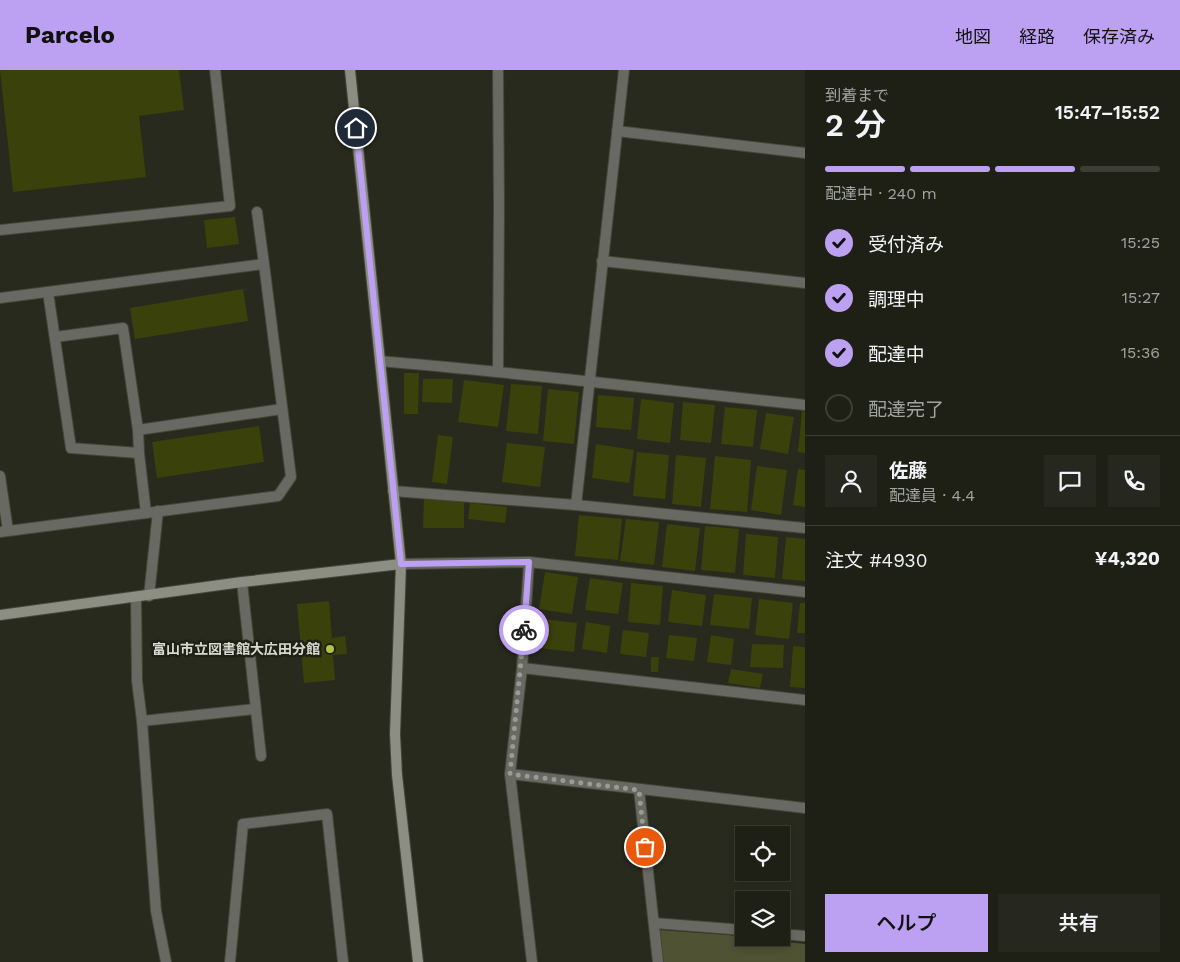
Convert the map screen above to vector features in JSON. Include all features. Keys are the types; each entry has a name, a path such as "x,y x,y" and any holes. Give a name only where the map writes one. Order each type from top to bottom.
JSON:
{"street":[{"path":"0,230 230,206 215,70"},
{"path":"350,70 401,564 395,734 397,775 418,962"},
{"path":"498,70 498,371"},
{"path":"576,505 588,382 624,70"},
{"path":"617,131 805,153"},
{"path":"0,476 4,531 278,496 291,477 257,212"},
{"path":"602,261 805,283"},
{"path":"0,298 264,264"},
{"path":"48,292 71,448 139,453"},
{"path":"55,337 123,328 138,430 146,513"},
{"path":"380,360 805,405"},
{"path":"138,430 282,409"},
{"path":"394,491 576,505 805,528"},
{"path":"149,596 158,512"},
{"path":"529,562 522,668 510,774 529,962"},
{"path":"0,615 136,598 242,582 401,564 529,562 805,592"},
{"path":"242,582 261,756"},
{"path":"136,598 137,681 142,721 156,911 166,962"},
{"path":"522,668 805,700"},
{"path":"142,721 255,709"},
{"path":"510,774 805,808"},
{"path":"639,790 658,962"},
{"path":"230,962 242,824 327,814 343,962"},
{"path":"654,924 735,929"},
{"path":"790,935 805,936"}],"green space":[{"path":"659,930 735,936 735,946 790,946 790,942 805,944 805,962 662,962"}],"building":[{"path":"0,70 179,70 184,110 139,116 146,177 13,192"},
{"path":"235,217 239,244 207,248 204,220"},
{"path":"243,289 248,321 135,339 130,308"},
{"path":"404,373 419,373 418,414 404,414"},
{"path":"423,379 453,379 452,403 422,402"},
{"path":"464,380 504,385 498,427 458,422"},
{"path":"511,384 542,386 538,434 506,431"},
{"path":"548,389 579,392 574,444 543,441"},
{"path":"598,395 634,398 631,430 596,427"},
{"path":"641,399 674,403 670,443 637,439"},
{"path":"683,402 715,405 711,443 680,440"},
{"path":"725,407 757,410 753,447 721,444"},
{"path":"802,411 805,412 805,453 798,452"},
{"path":"766,413 794,417 788,454 760,449"},
{"path":"259,426 264,462 157,478 152,442"},
{"path":"438,435 453,437 447,484 432,482"},
{"path":"507,443 545,447 540,487 502,482"},
{"path":"596,444 634,450 629,483 592,478"},
{"path":"637,452 669,455 665,499 633,496"},
{"path":"676,455 706,458 701,507 672,504"},
{"path":"715,456 751,460 747,512 710,509"},
{"path":"757,466 787,470 781,515 751,510"},
{"path":"798,469 805,470 805,507 793,505"},
{"path":"424,499 464,499 464,528 423,528"},
{"path":"470,503 507,507 505,523 468,519"},
{"path":"579,515 622,519 618,560 575,556"},
{"path":"626,519 659,522 654,565 620,561"},
{"path":"667,524 700,528 695,571 662,567"},
{"path":"705,526 739,529 735,573 701,570"},
{"path":"746,534 778,537 775,578 743,575"},
{"path":"786,537 805,539 805,581 782,579"},
{"path":"545,572 578,577 572,614 539,609"},
{"path":"590,578 623,583 618,614 585,610"},
{"path":"631,583 663,586 660,625 628,622"},
{"path":"672,590 706,595 702,626 668,622"},
{"path":"714,594 752,598 749,629 710,625"},
{"path":"759,599 793,603 789,639 755,635"},
{"path":"329,601 332,638 345,636 347,654 333,655 335,680 304,683 297,604"},
{"path":"800,603 805,603 805,633 797,633"},
{"path":"534,618 577,623 574,652 531,647"},
{"path":"586,622 610,626 607,653 582,649"},
{"path":"623,630 649,633 646,657 620,654"},
{"path":"669,635 697,638 694,661 666,658"},
{"path":"711,635 734,639 731,665 707,662"},
{"path":"752,644 784,645 783,668 750,667"},
{"path":"793,646 805,647 805,688 790,687"},
{"path":"651,657 659,657 658,672 651,672"},
{"path":"731,669 763,674 760,688 728,683"}],"way so far":[{"path":"524,630 522,668 510,774 639,790 645,847"}],"place":[{"name":"富山市立図書館大広田分館","path":"330,649"}],"route":[{"path":"356,128 401,564 529,562 524,630"}]}
